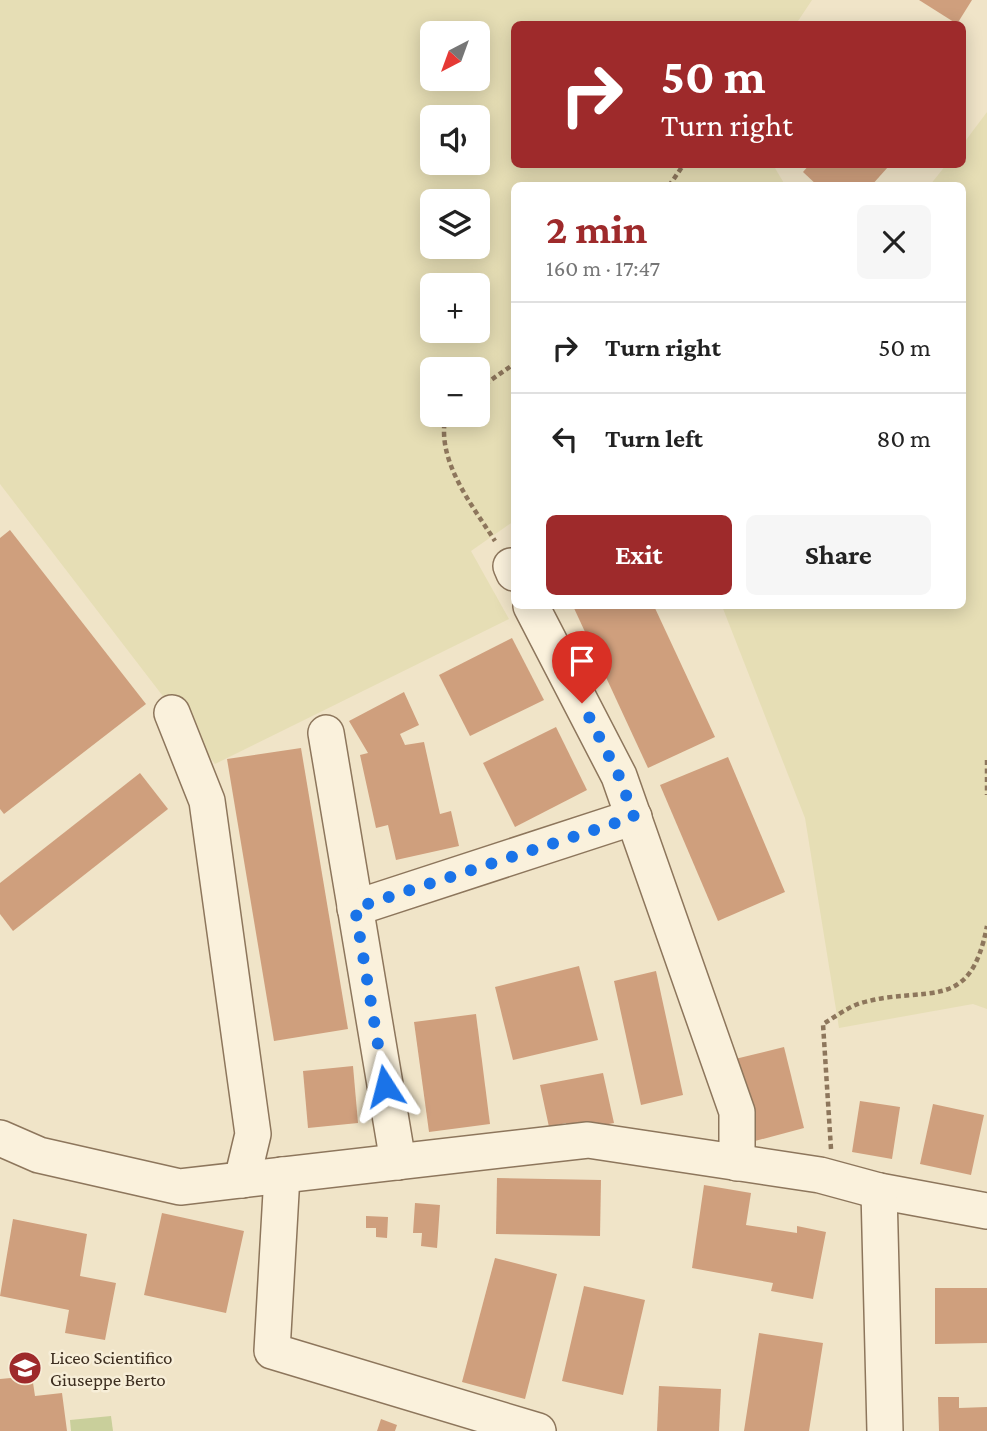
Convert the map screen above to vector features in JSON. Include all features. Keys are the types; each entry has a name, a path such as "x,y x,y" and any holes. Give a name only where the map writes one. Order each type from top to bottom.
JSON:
{"street":[{"path":"533,609 619,776 737,1112 737,1163"},
{"path":"172,712 207,801 253,1134 242,1180"},
{"path":"326,733 398,1162"},
{"path":"355,908 634,817"},
{"path":"0,1139 39,1155 180,1187 588,1140 833,1178 879,1191 987,1211"},
{"path":"282,1175 272,1351 538,1431"},
{"path":"879,1191 885,1431"}],"path":[{"path":"490,381 511,366"},
{"path":"443,427 442,433 451,466 511,566"},
{"path":"987,760 987,795"},
{"path":"833,1178 823,1024 859,1003 949,989 968,979 982,951 987,926"}],"shaded area":[{"path":"0,0 812,0 798,21 511,21 511,168 775,168 783,182 511,182 511,523 471,551 509,619 215,764 0,484"},
{"path":"987,112 987,1009 973,1004 839,1028 805,818 723,609 966,609 966,182 932,182 944,168 966,168 966,140"}],"green space":[{"path":"111,1416 113,1431 71,1431 70,1420"}],"building":[{"path":"919,0 972,0 959,21 952,21"},
{"path":"806,168 887,168 875,182 814,182 803,172"},
{"path":"10,530 146,704 4,814 0,809 0,538"},
{"path":"574,609 655,609 715,737 648,768"},
{"path":"512,638 544,700 470,736 439,675"},
{"path":"404,692 419,725 400,734 405,745 424,742 440,814 451,811 459,846 396,860 388,825 376,828 360,755 368,753 349,721"},
{"path":"556,727 587,790 515,827 483,763"},
{"path":"301,748 348,1029 274,1041 227,759"},
{"path":"728,757 785,892 718,921 660,785"},
{"path":"140,773 168,809 13,931 0,914 0,883"},
{"path":"579,966 598,1040 513,1060 495,987"},
{"path":"656,971 683,1095 641,1105 614,981"},
{"path":"476,1014 490,1124 429,1132 414,1022"},
{"path":"784,1047 804,1128 755,1141 735,1059"},
{"path":"353,1066 358,1123 308,1128 303,1071"},
{"path":"603,1073 614,1123 568,1132 566,1123 549,1127 540,1085"},
{"path":"860,1101 900,1107 892,1159 852,1152"},
{"path":"933,1104 984,1115 971,1175 920,1164"},
{"path":"497,1178 601,1180 600,1236 496,1234"},
{"path":"704,1185 751,1193 746,1225 797,1233 797,1226 826,1232 813,1299 771,1291 773,1283 692,1268"},
{"path":"415,1203 440,1205 437,1248 421,1246 422,1233 413,1233"},
{"path":"162,1213 244,1231 226,1313 144,1295"},
{"path":"366,1216 388,1217 387,1238 376,1237 376,1228 366,1228"},
{"path":"13,1219 87,1234 80,1276 116,1283 105,1340 65,1333 69,1310 0,1296"},
{"path":"495,1258 557,1274 525,1399 462,1382"},
{"path":"584,1286 645,1300 623,1395 562,1381"},
{"path":"935,1288 987,1288 987,1343 935,1344"},
{"path":"759,1333 823,1343 809,1431 744,1431"},
{"path":"32,1376 35,1396 62,1393 67,1431 0,1431 0,1379"},
{"path":"659,1386 721,1389 719,1431 657,1431"},
{"path":"938,1397 959,1397 959,1408 987,1407 987,1431 939,1431"},
{"path":"381,1419 397,1425 395,1431 377,1431"}],"place":[{"name":"Liceo Scientifico Giuseppe Berto","path":"25,1368"}],"route":[{"path":"385,1086 355,908 634,817 619,776 582,703"}]}
